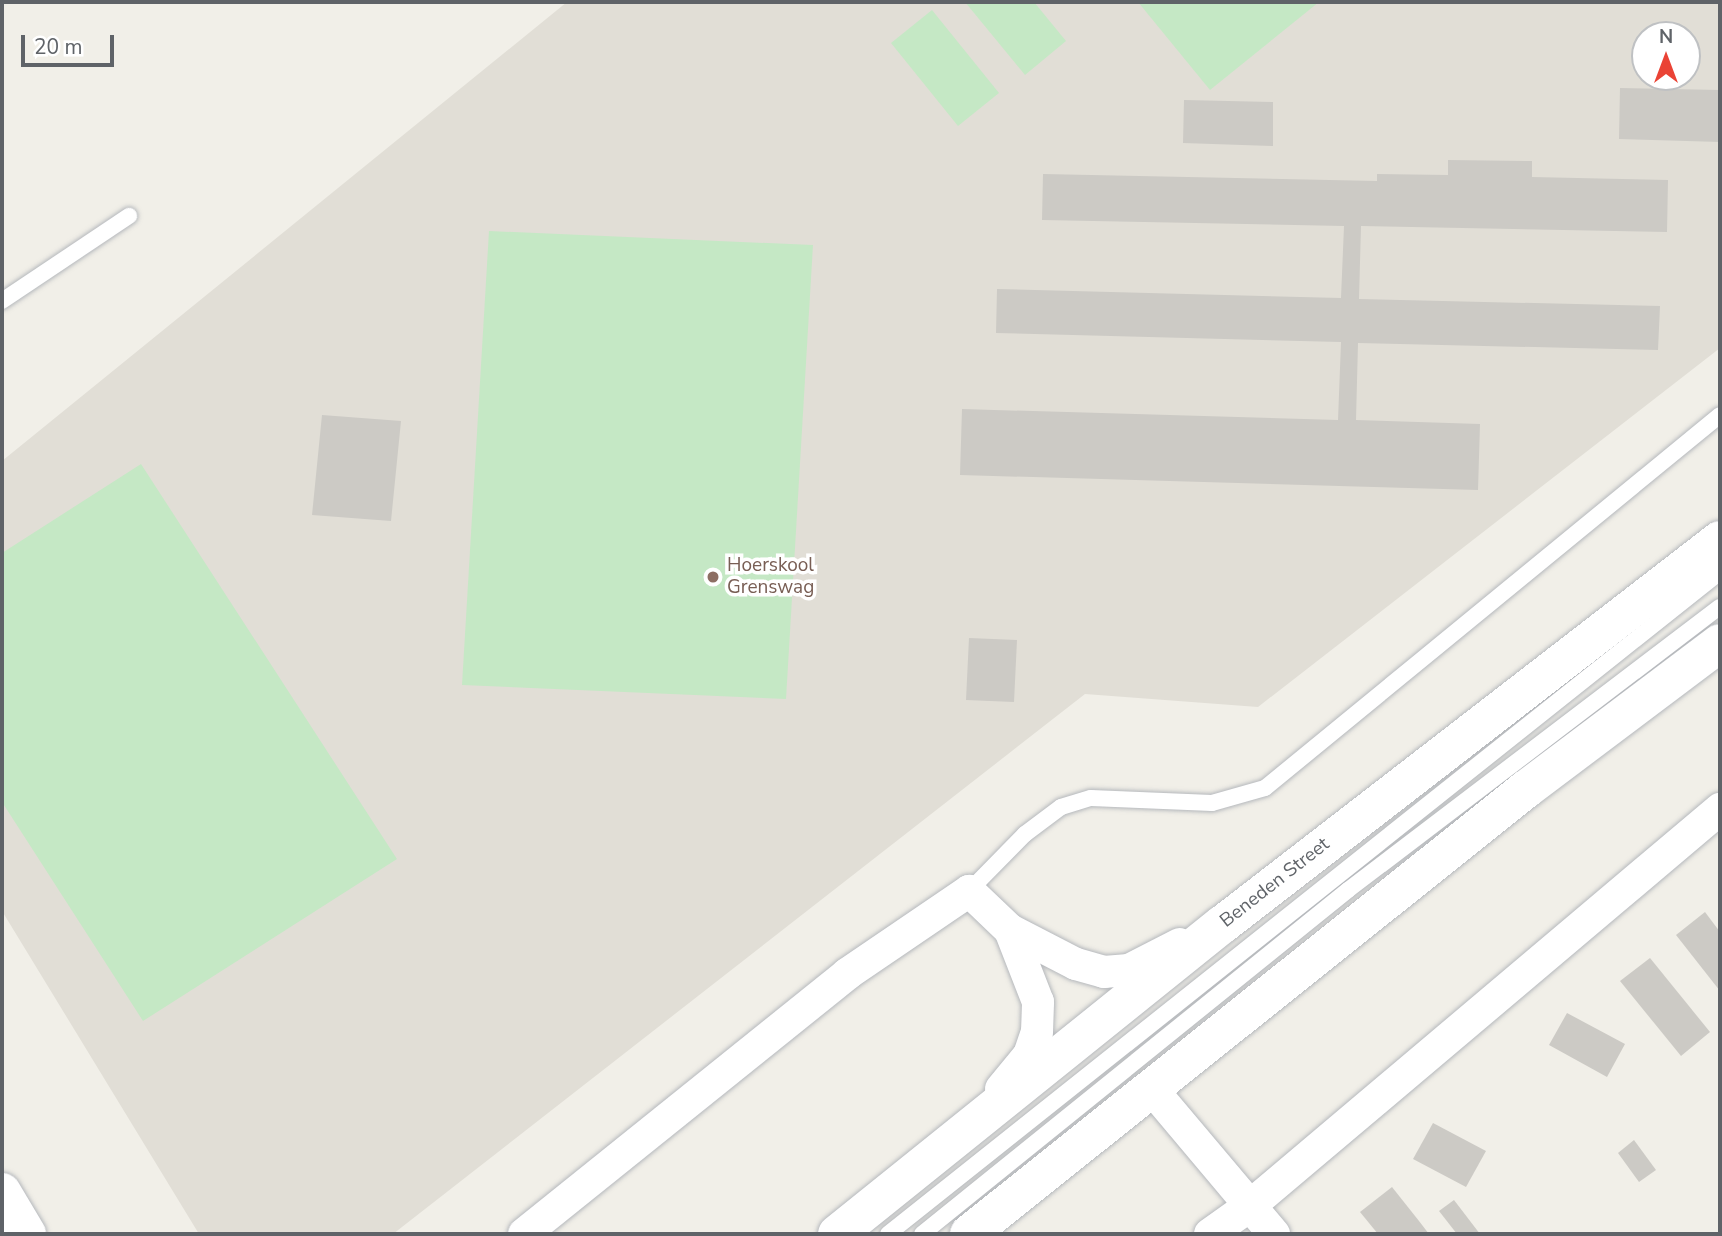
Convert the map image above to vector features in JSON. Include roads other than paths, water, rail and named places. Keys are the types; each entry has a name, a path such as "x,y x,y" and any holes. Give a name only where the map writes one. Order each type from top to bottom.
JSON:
{"main road":[{"name":"Beneden Street","path":"837,1234 1223,924 1720,540"},
{"path":"969,1234 1525,790 1720,643"},
{"path":"2,1192 28,1233"}],"street":[{"path":"1210,1234 1251,1205 1720,809"},
{"path":"524,1234 847,974 969,891 1010,930 1076,964 1104,972 1129,970 1223,924"},
{"path":"971,1125 1029,1055 1037,1032 1038,1002 1010,930"},
{"path":"1151,1088 1274,1234"}],"lane":[{"path":"2,301 130,216"},
{"path":"969,891 1025,834 1061,807 1091,798 1212,803 1265,788 1720,415"},
{"path":"888,1234 1720,572"},
{"path":"922,1234 1348,890 1720,607"}],"place":[{"name":"Hoerskool Grenswag","path":"713,577"}]}
